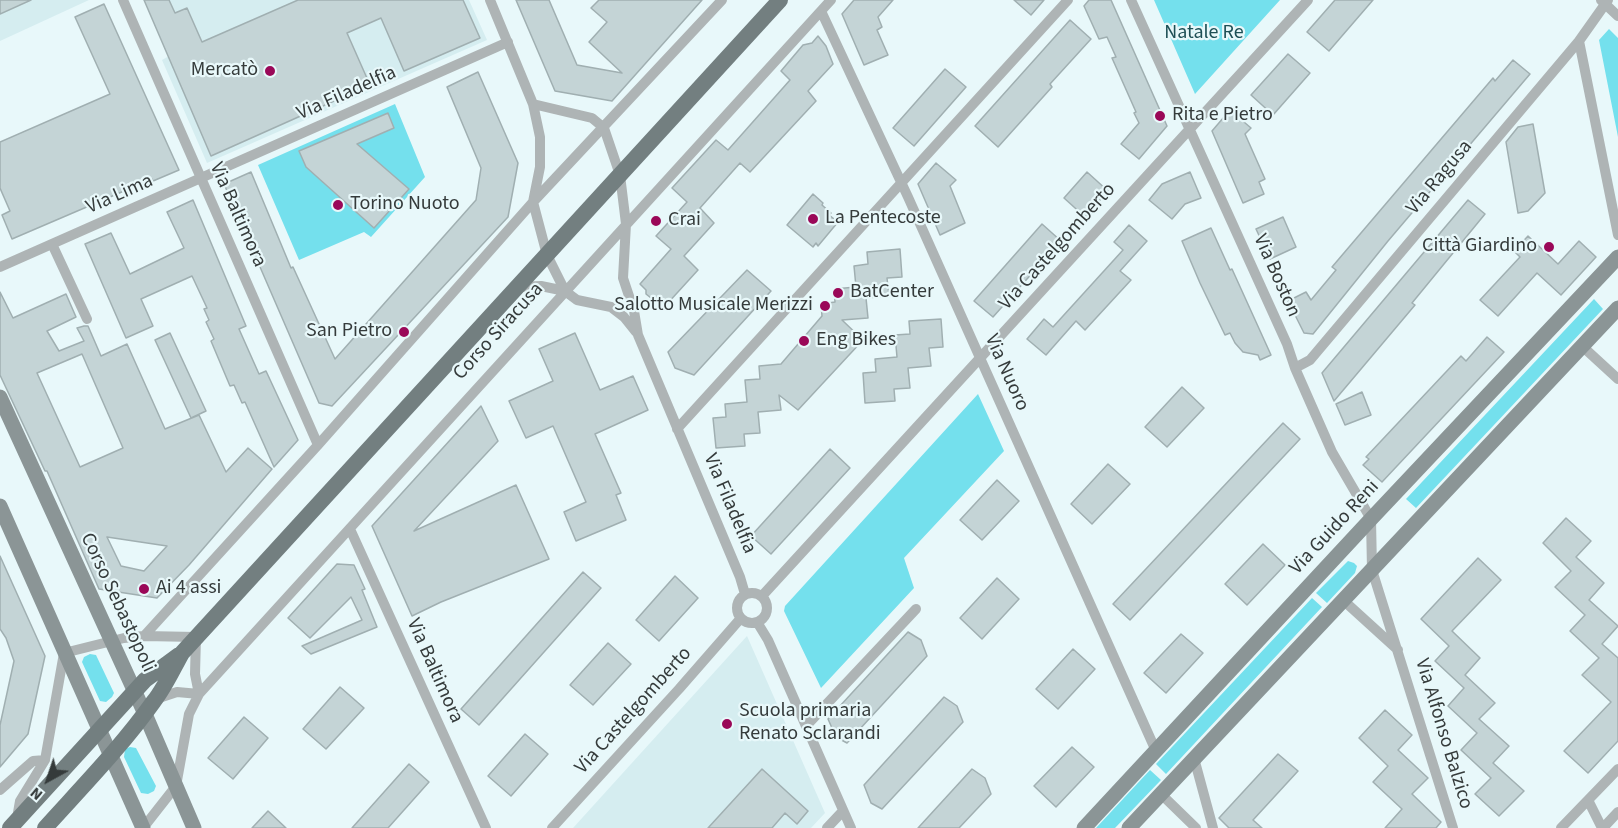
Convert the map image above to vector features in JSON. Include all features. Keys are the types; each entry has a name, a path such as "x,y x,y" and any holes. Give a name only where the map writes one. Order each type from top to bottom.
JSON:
{"main road":[{"name":"Corso Siracusa","path":"45,828 145,714 182,653 196,637 780,0"},
{"name":"Via Guido Reni","path":"1084,828 1371,519 1618,258"},
{"path":"1129,828 1618,308"},
{"name":"Corso Sebastopoli","path":"0,397 145,714 194,828"},
{"path":"0,506 143,828"},
{"name":"Corso Siracusa","path":"13,825 134,691 151,674 182,653"}],"street":[{"name":"Via Baltimora","path":"123,0 318,445"},
{"path":"490,0 533,104 540,137 540,167 533,202 547,255 565,291"},
{"path":"144,636 318,445 533,202 722,0"},
{"name":"Corso Siracusa","path":"143,828 176,786 189,714 199,694 831,0"},
{"path":"677,429 1068,0"},
{"name":"Via Boston","path":"1131,0 1287,344 1295,368 1332,452 1371,519 1372,570"},
{"name":"Via Castelgomberto","path":"762,597 1308,0"},
{"path":"1605,1 1618,16"},
{"name":"Via Ragusa","path":"1295,368 1310,360 1579,41 1605,1"},
{"name":"Via Nuoro","path":"821,11 901,183 1156,751"},
{"path":"1579,41 1618,235"},
{"name":"Via Filadelfia","path":"201,178 508,42"},
{"path":"533,104 592,118 604,128"},
{"name":"Via Filadelfia","path":"604,128 620,175 626,224 624,287 634,311 638,335 740,577 745,594 737,606 741,618"},
{"name":"Via Lima","path":"0,267 201,178"},
{"path":"52,244 87,320"},
{"name":"Via Filadelfia","path":"518,286 541,286 565,291 577,300 611,307 624,317 638,335"},
{"path":"1582,346 1618,379"},
{"name":"Via Baltimora","path":"350,530 486,828"},
{"name":"Via Alfonso Balzico","path":"1372,570 1453,828"},
{"path":"741,618 747,622 757,622 766,612 766,602 762,597 755,593 745,594"},
{"name":"Via Alfonso Balzico","path":"1342,600 1398,651"},
{"path":"806,726 916,609"},
{"name":"Via Castelgomberto","path":"552,828 741,618"},
{"path":"757,622 768,640 851,828"},
{"path":"64,653 111,640 144,636 196,637"},
{"name":"Corso Siracusa","path":"196,637 195,674 199,694"},
{"name":"Corso Siracusa","path":"13,825 20,801 45,760 64,653"},
{"path":"156,699 177,692 199,694"},
{"path":"1194,758 1214,828"},
{"path":"0,790 33,761 45,760"},
{"path":"1562,828 1618,769"},
{"path":"1161,794 1197,828"},
{"path":"1588,800 1602,828 1618,812"},
{"path":"827,828 843,811"}],"shaded area":[{"path":"0,0 89,0 0,41"},
{"path":"144,0 469,0 487,40 207,163 162,60 169,56"},
{"name":"Scuola primaria Renato Sclarandi","path":"747,636 825,813 811,828 573,828"}],"green space":[{"name":"Natale Re","path":"1154,0 1280,0 1195,94"},
{"path":"1609,29 1618,38 1618,137 1599,40"},
{"name":"Torino Nuoto","path":"395,104 425,177 371,237 364,232 299,260 258,165"},
{"path":"1594,299 1603,309 1416,508 1406,499"},
{"path":"978,394 1004,451 904,558 914,588 821,688 784,611 785,606"},
{"path":"1348,561 1357,566 1355,573 1327,603 1316,593"},
{"path":"1312,598 1322,607 1166,774 1156,764"},
{"path":"90,654 96,655 114,693 106,702 100,701 82,662 84,657"},
{"path":"136,748 156,786 154,791 148,794 141,793 124,757 125,749"},
{"path":"1150,770 1161,780 1115,828 1096,828"}],"building":[{"path":"0,0 31,0 0,14"},
{"name":"Mercatò","path":"144,0 169,0 175,13 187,8 202,42 298,0 463,0 480,38 404,71 381,18 347,33 370,85 211,156"},
{"path":"516,0 549,0 577,65 622,73 589,42 607,22 591,8 599,0 702,0 612,101 555,91"},
{"path":"854,0 893,0 878,17 882,27 877,30 888,55 864,65 842,14"},
{"path":"1014,0 1044,0 1031,15"},
{"path":"1089,0 1111,0 1167,126 1139,159 1121,144 1139,123 1112,58 1116,57 1107,37 1099,39 1084,6"},
{"path":"1335,0 1373,0 1329,51 1307,32"},
{"path":"104,4 179,170 153,181 152,179 12,239 2,215 10,211 0,188 0,142 110,94 75,17"},
{"path":"1070,20 1091,39 998,147 975,126"},
{"path":"818,36 826,46 833,64 808,91 816,101 750,172 740,163 700,208 714,223 684,256 698,270 667,304 651,298 640,284 671,249 656,236 687,202 672,188 716,140 728,150 790,80 781,71 803,45 812,43"},
{"path":"1288,54 1310,73 1273,115 1251,95"},
{"path":"1513,60 1530,74 1388,241 1313,334 1304,333 1288,301 1306,292 1311,300 1336,270 1332,267 1493,78 1495,81"},
{"path":"945,69 966,87 914,146 893,128"},
{"path":"478,72 518,163 508,217 332,406 319,403 224,184 251,172 291,268 293,267 335,359 476,200 481,168 447,87"},
{"path":"1230,110 1251,128 1245,134 1265,179 1259,182 1264,194 1243,203 1212,131"},
{"name":"Torino Nuoto","path":"388,113 394,128 357,144 409,189 374,228 306,167 299,151"},
{"path":"1533,124 1545,193 1528,211 1518,213 1506,142 1518,127"},
{"path":"936,163 956,180 950,186 965,223 940,235 918,184"},
{"path":"1087,172 1108,191 1085,217 1064,198"},
{"path":"1190,172 1201,198 1185,204 1172,219 1149,200 1162,184"},
{"name":"La Pentecoste","path":"813,194 831,213 829,215 838,222 818,246 816,243 813,247 787,225"},
{"path":"193,200 246,326 239,329 259,374 266,371 298,440 274,467 245,402 242,403 234,385 230,386 211,341 214,339 206,322 209,320 204,309 207,308 192,276 141,299 153,326 126,338 85,244 111,233 130,274 184,248 167,212"},
{"path":"1468,200 1485,214 1412,303 1415,305 1334,401 1322,373"},
{"path":"1283,217 1296,247 1270,259 1256,229"},
{"path":"1042,224 1061,241 993,317 974,301"},
{"path":"1129,225 1147,241 1120,271 1131,280 1085,330 1076,321 1046,355 1027,339 1044,319 1053,327 1123,250 1114,242"},
{"path":"1211,228 1271,355 1260,360 1258,355 1243,352 1230,333 1225,335 1182,241"},
{"path":"1528,236 1558,264 1579,241 1596,257 1561,295 1537,273 1498,316 1480,300 1520,257 1514,251"},
{"path":"900,249 902,277 887,278 889,296 866,298 868,318 842,320 863,340 798,410 779,395 781,410 758,412 760,433 744,434 745,446 716,448 713,418 726,417 725,404 747,402 745,380 760,379 759,366 781,364 822,316 821,304 835,302 834,289 856,287 854,266 868,264 867,252"},
{"path":"747,270 771,291 694,375 675,368 668,352"},
{"path":"0,292 13,318 66,294 76,317 47,331 59,351 84,341 77,328 84,326 88,326 101,356 127,344 165,429 199,415 226,472 248,448 272,469 189,565 157,598 99,589 47,471 0,375","holes":["82,354 123,448 80,467 37,373","107,537 167,546 144,571 121,566"]},
{"path":"941,319 943,347 929,348 931,366 908,368 910,388 894,389 895,401 865,403 863,373 876,372 875,359 897,357 895,335 910,334 909,321"},
{"path":"170,333 206,411 191,418 155,340"},
{"path":"575,333 600,390 633,376 648,410 595,434 621,493 616,495 626,520 576,541 564,512 586,502 553,426 526,438 509,401 553,381 539,349"},
{"path":"1487,337 1504,352 1382,482 1363,465 1369,459 1366,457 1461,356 1466,361"},
{"path":"1182,387 1204,408 1167,447 1145,427"},
{"path":"1362,392 1371,415 1345,425 1336,404"},
{"path":"481,406 498,441 414,531 516,485 549,559 412,616 372,526"},
{"path":"1283,423 1300,439 1130,620 1113,604"},
{"path":"830,449 850,468 771,554 751,536"},
{"path":"1108,464 1130,484 1092,524 1071,504"},
{"path":"997,480 1019,501 982,540 960,520"},
{"path":"1566,518 1591,541 1576,557 1604,583 1589,600 1618,626 1602,644 1618,658 1618,741 1588,773 1564,751 1611,702 1582,675 1599,658 1570,631 1585,615 1555,587 1571,571 1543,543"},
{"path":"1263,544 1285,565 1247,605 1225,584"},
{"path":"0,556 45,656 28,734 0,767 0,725 14,661 6,638 0,629"},
{"path":"1478,558 1501,580 1452,631 1480,658 1465,675 1495,703 1479,719 1509,746 1493,763 1524,791 1499,816 1475,794 1491,778 1461,750 1477,733 1448,706 1464,688 1435,661 1449,646 1421,619"},
{"path":"337,564 354,565 365,589 362,590 377,627 311,654 302,646 362,620 351,597 310,638 288,618"},
{"path":"583,572 601,588 479,725 461,709"},
{"path":"675,576 698,598 659,641 636,620"},
{"path":"997,578 1019,599 982,639 960,618"},
{"path":"908,632 921,640 927,656 847,743 836,737 828,719"},
{"path":"1181,634 1203,653 1166,693 1144,673"},
{"path":"608,643 631,664 593,705 570,685"},
{"path":"1073,649 1095,669 1058,709 1036,689"},
{"path":"340,687 364,708 326,749 303,729"},
{"path":"944,697 957,706 963,722 882,809 871,803 864,785"},
{"path":"1385,710 1412,735 1398,750 1428,778 1412,794 1441,822 1436,828 1385,828 1402,809 1373,782 1388,766 1359,738"},
{"path":"244,717 268,738 233,779 208,758"},
{"path":"525,734 548,754 511,796 488,776"},
{"path":"1072,747 1094,767 1056,807 1034,786"},
{"path":"1278,754 1298,771 1253,820 1262,828 1229,828 1219,818"},
{"path":"409,764 429,782 388,828 352,828"},
{"path":"762,769 808,811 797,824 785,813 772,828 708,828"},
{"path":"972,769 985,778 991,794 959,828 918,828"},
{"path":"268,811 286,828 252,828"}],"place":[{"name":"Mercatò","path":"270,71"},
{"name":"Rita e Pietro","path":"1160,116"},
{"name":"Torino Nuoto","path":"338,205"},
{"name":"La Pentecoste","path":"813,219"},
{"name":"Crai","path":"656,221"},
{"name":"Città Giardino","path":"1549,247"},
{"name":"BatCenter","path":"838,293"},
{"name":"Salotto Musicale Merizzi","path":"825,306"},
{"name":"San Pietro","path":"404,332"},
{"name":"Eng Bikes","path":"804,341"},
{"name":"Ai 4 assi","path":"144,589"},
{"name":"Scuola primaria Renato Sclarandi","path":"727,724"}]}
